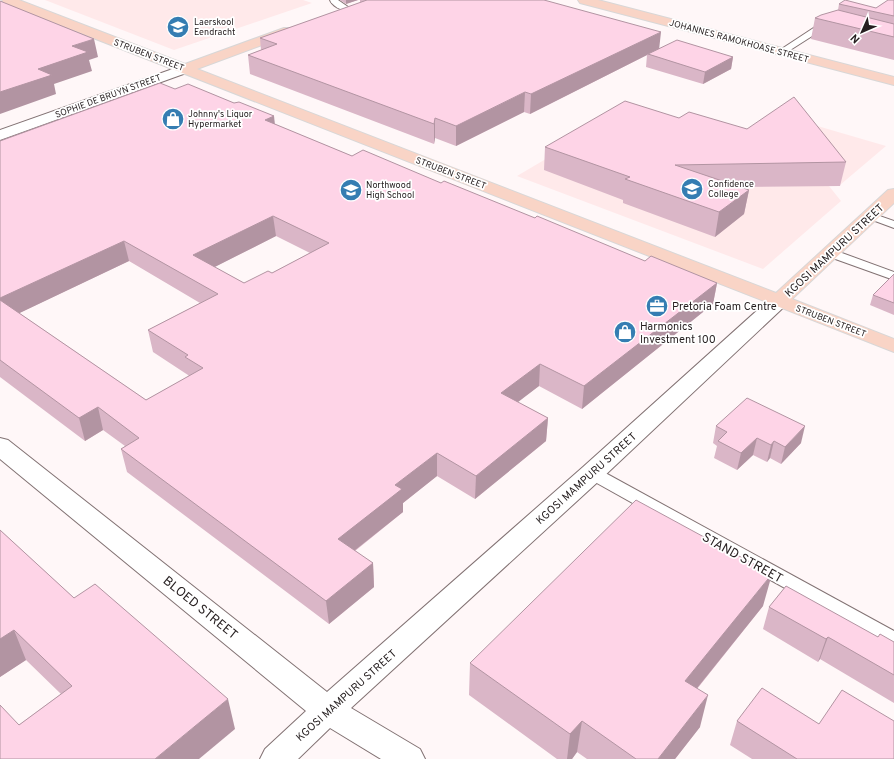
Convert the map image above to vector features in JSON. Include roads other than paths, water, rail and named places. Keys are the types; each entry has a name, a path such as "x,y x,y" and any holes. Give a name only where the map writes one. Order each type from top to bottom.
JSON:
{"main road":[{"name":"STRUBEN STREET","path":"8,0 894,346"},
{"name":"JOHANNES RAMOKHOASE STREET","path":"584,0 894,81"},
{"path":"332,15 360,5"},
{"name":"SOPHIE DE BRUYN STREET","path":"0,135 302,26"},
{"name":"KGOSI MAMPURU STREET","path":"276,759 328,710 592,473 894,194"},
{"name":"BLOED STREET","path":"0,446 328,710 409,759"}],"lane":[{"path":"334,0 335,3 347,9"},
{"path":"781,52 818,29 833,27 841,29"},
{"path":"871,216 894,225"},
{"path":"831,253 894,276"},
{"name":"STAND STREET","path":"592,473 894,640"}],"place":[{"name":"Laerskool Eendracht","path":"178,27"},
{"name":"Johnny's Liquor Hypermarket","path":"173,119"},
{"name":"Confidence College","path":"692,189"},
{"name":"Northwood High School","path":"351,190"},
{"name":"Pretoria Foam Centre","path":"657,306"},
{"name":"Harmonics Investment 100","path":"625,332"}]}
